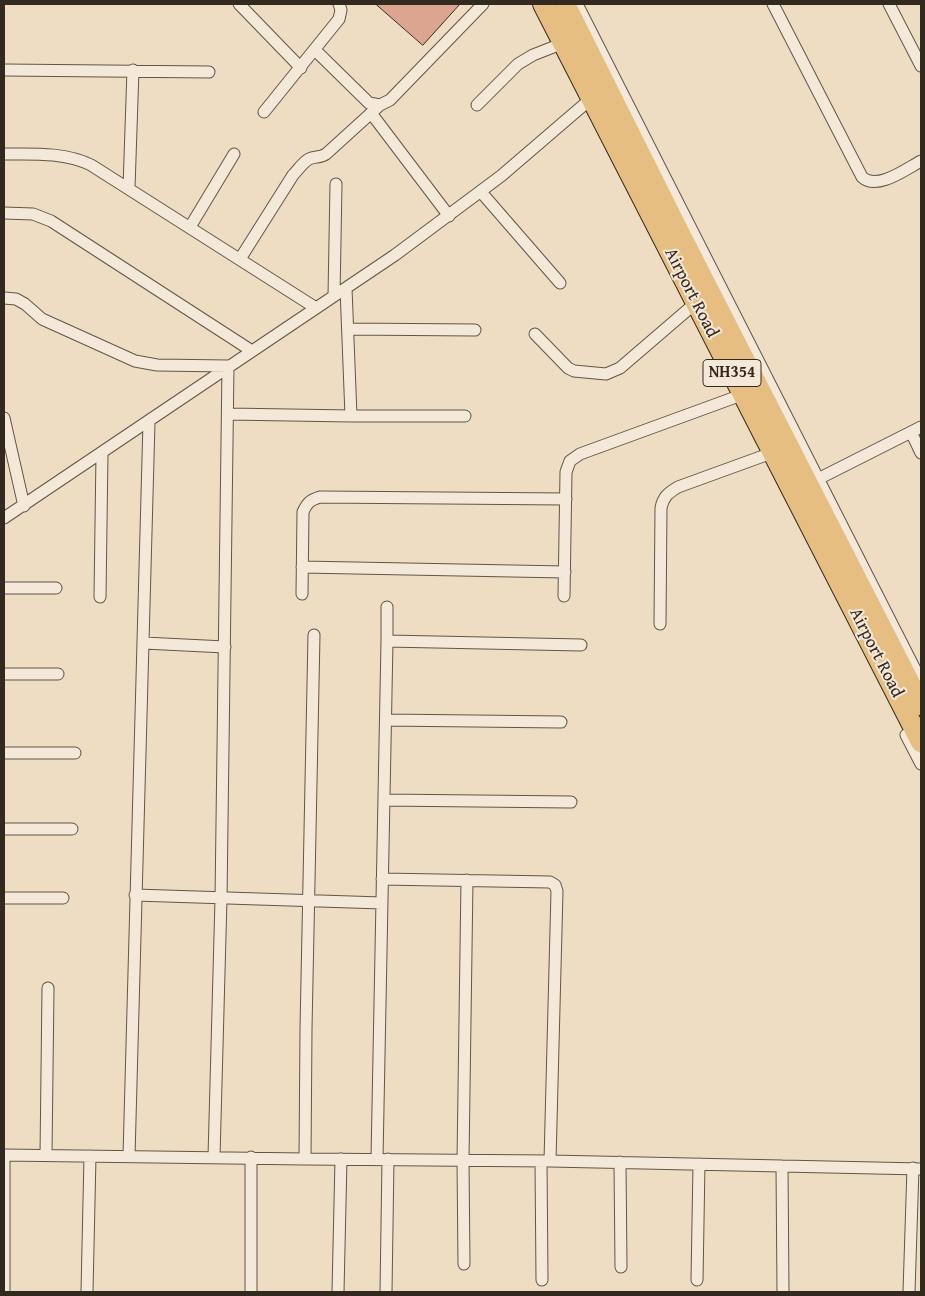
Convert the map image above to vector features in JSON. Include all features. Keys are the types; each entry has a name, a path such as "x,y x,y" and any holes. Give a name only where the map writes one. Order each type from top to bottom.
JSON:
{"highway":[{"name":"Airport Road","path":"543,4 921,742"},
{"name":"Airport Road","path":"565,4 678,230 813,482 921,705"}],"street":[{"path":"238,4 301,68"},
{"path":"264,112 339,19 341,10 339,4"},
{"path":"240,259 303,164 308,159 320,158 326,154 375,109 390,100 483,4"},
{"path":"534,4 691,307 921,764"},
{"path":"577,4 813,482 921,681"},
{"path":"773,4 862,177 871,183 882,182 921,160"},
{"path":"889,4 921,66"},
{"path":"477,105 518,64 533,55 556,46"},
{"path":"315,50 375,109 449,216"},
{"path":"4,70 209,72"},
{"path":"129,188 134,70"},
{"path":"4,518 149,422 449,216 528,154 586,103"},
{"path":"4,154 49,155 72,158 91,165 316,308"},
{"path":"190,227 234,154"},
{"path":"334,296 336,184"},
{"path":"481,192 560,283"},
{"path":"4,212 33,214 51,221 252,351"},
{"path":"346,288 351,416"},
{"path":"4,298 16,299 25,304 34,314 42,319 135,361 157,365 228,366"},
{"path":"535,334 570,370 606,374 620,368 691,307"},
{"path":"348,329 475,330"},
{"path":"214,1157 221,899 228,366"},
{"path":"564,596 567,466 575,456 736,397"},
{"path":"228,414 465,416"},
{"path":"4,418 24,506"},
{"path":"129,1156 149,422"},
{"path":"813,482 916,430 921,453"},
{"path":"100,597 102,453"},
{"path":"660,624 662,501 668,492 678,487 766,455"},
{"path":"302,594 303,512 306,504 311,499 320,497 566,499"},
{"path":"302,567 564,572"},
{"path":"4,588 56,588"},
{"path":"386,1292 383,1159 382,878 387,607"},
{"path":"305,1159 314,635"},
{"path":"387,641 581,645"},
{"path":"144,644 225,646"},
{"path":"4,674 58,674"},
{"path":"386,720 561,722"},
{"path":"4,753 75,753"},
{"path":"384,800 571,802"},
{"path":"4,829 72,829"},
{"path":"382,878 550,882 556,887 542,1280"},
{"path":"464,1264 463,1160 467,880"},
{"path":"135,895 382,903"},
{"path":"4,898 63,898"},
{"path":"46,1155 48,988"},
{"path":"4,1292 4,1155 620,1162 917,1168 909,1292"},
{"path":"87,1292 90,1156"},
{"path":"251,1158 251,1292"},
{"path":"338,1292 341,1159"},
{"path":"620,1162 621,1267"},
{"path":"697,1280 699,1164"},
{"path":"782,1166 783,1292"}],"building":[{"path":"376,4 460,4 423,45"}]}
